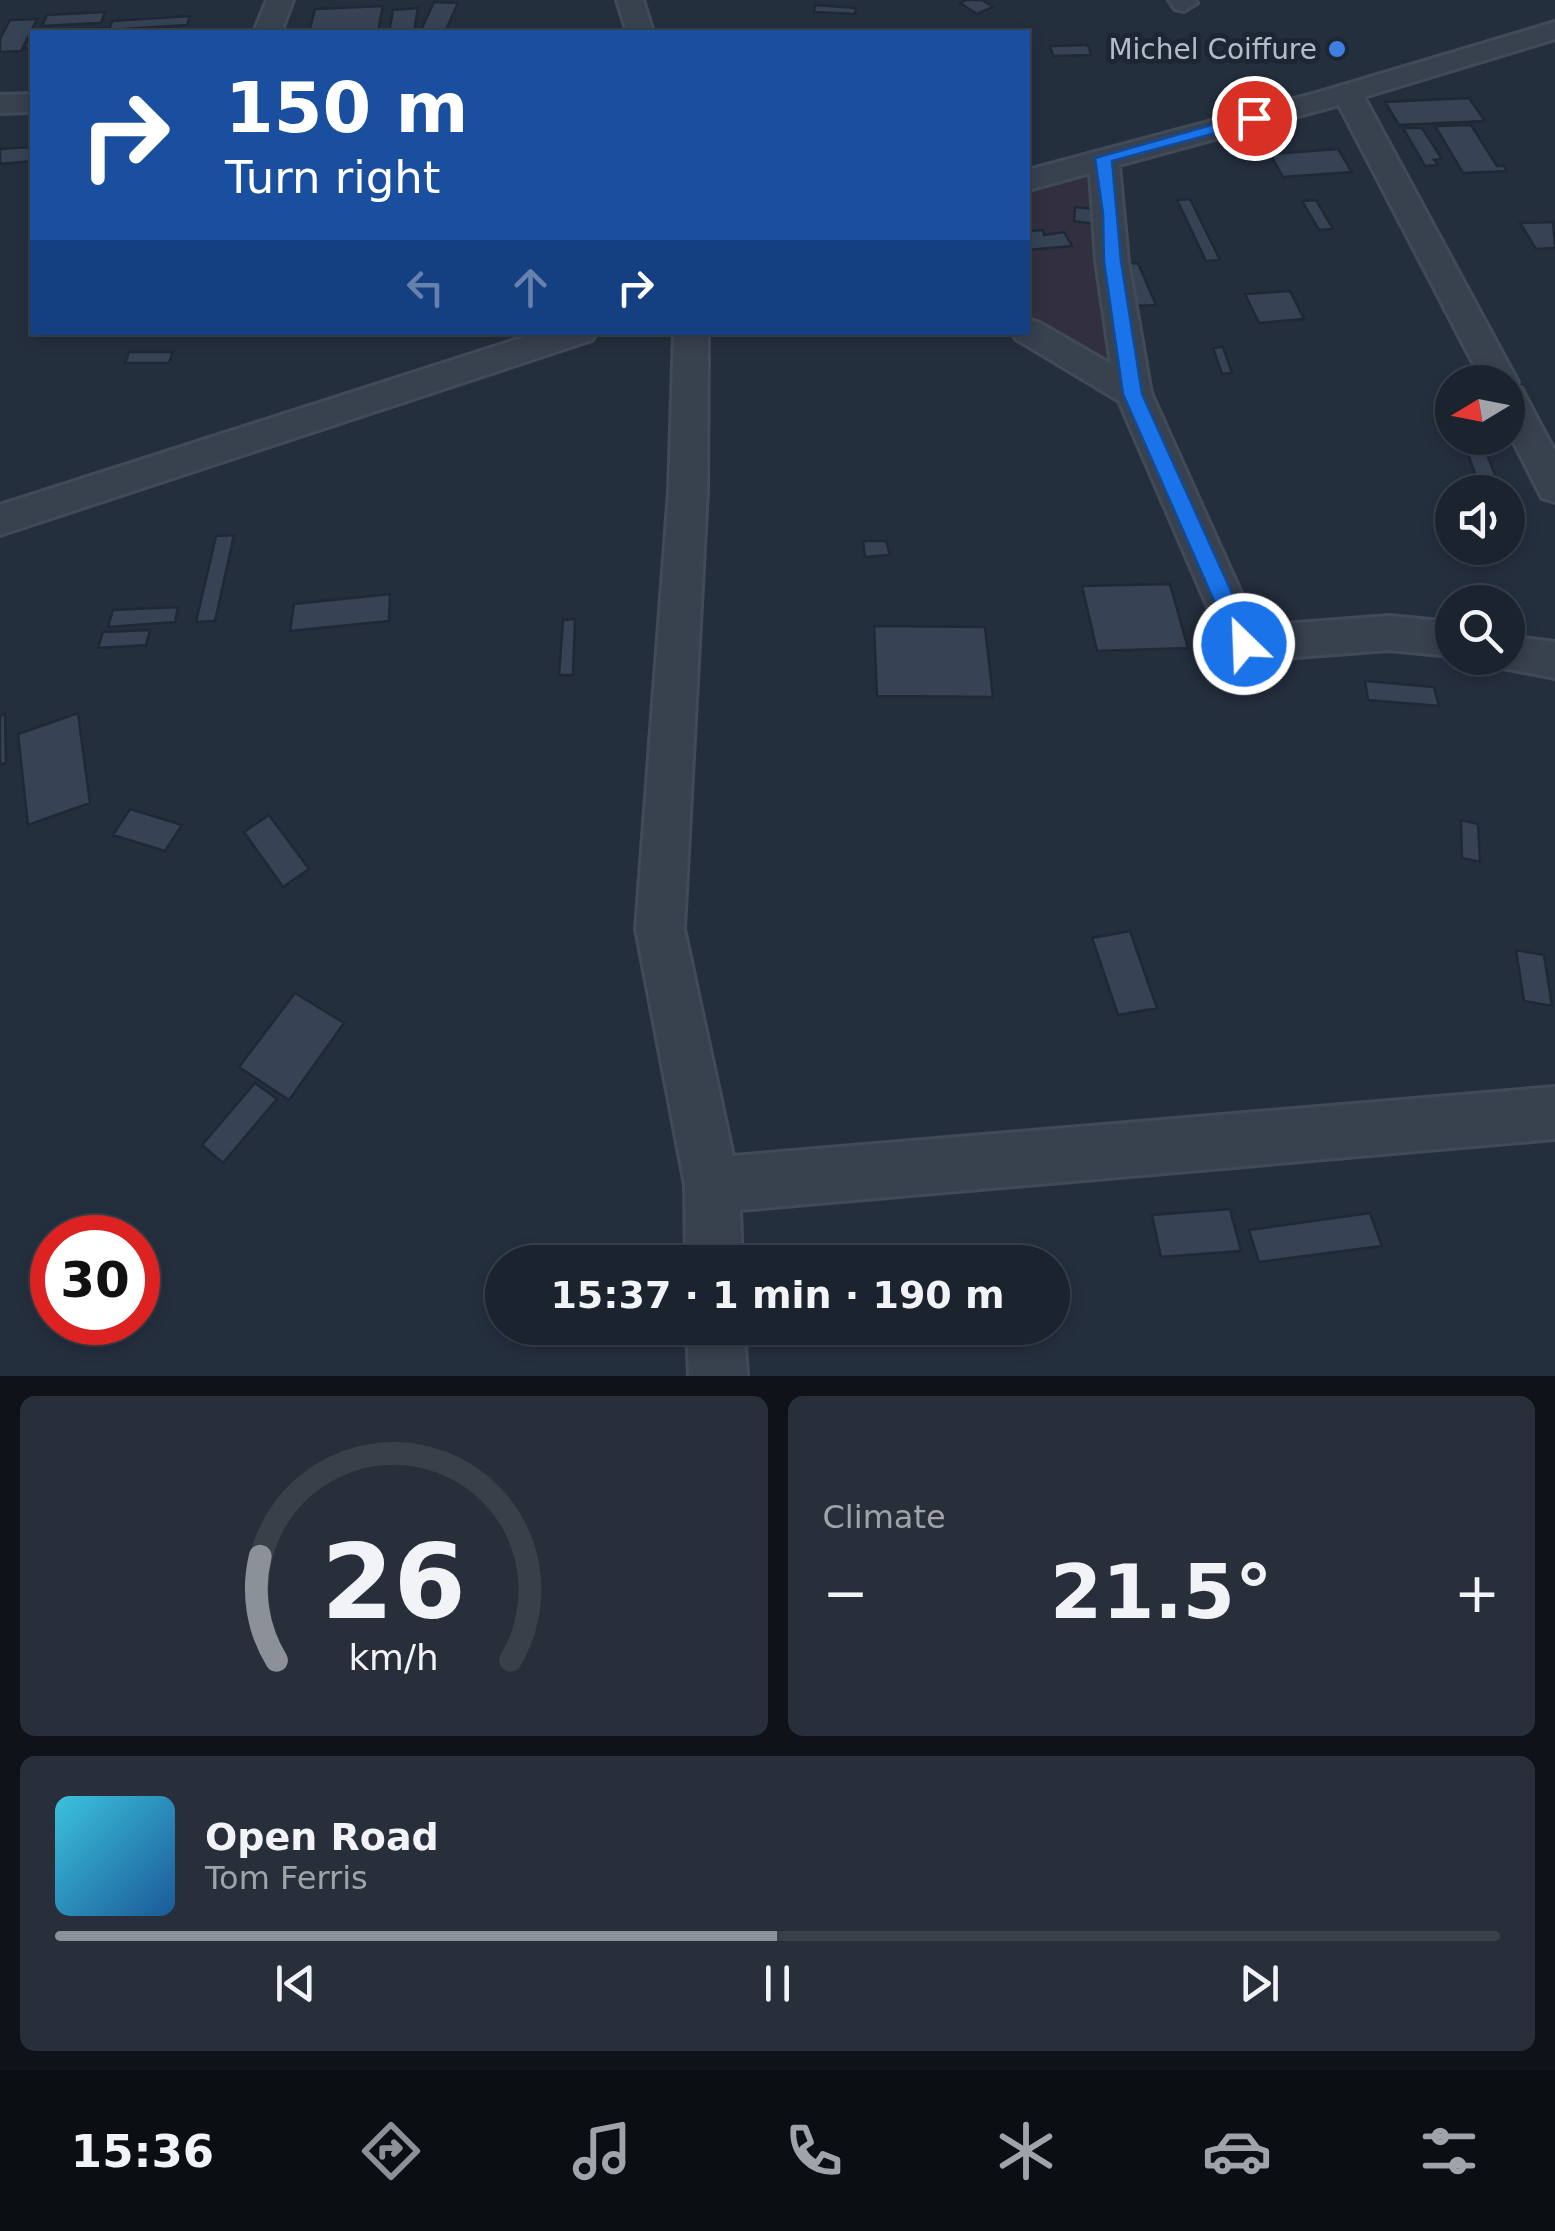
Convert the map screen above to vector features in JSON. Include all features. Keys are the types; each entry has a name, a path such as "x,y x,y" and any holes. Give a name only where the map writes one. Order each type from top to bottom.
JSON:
{"street":[{"path":"269,30 280,0"},
{"path":"630,0 639,30"},
{"path":"1030,179 1348,93 1555,30"},
{"path":"1348,93 1491,365"},
{"path":"0,104 30,102"},
{"path":"1104,158 1112,261 1132,394 1244,644 1389,633 1435,637"},
{"path":"1030,332 1132,394"},
{"path":"0,520 571,335"},
{"path":"691,335 688,491 660,929 712,1185 714,1245"},
{"path":"1525,430 1555,488"},
{"path":"1525,656 1555,660"},
{"path":"712,1185 1555,1113"},
{"path":"717,1345 718,1376"}],"shaded area":[{"path":"1093,168 1120,370 1030,320 1030,188"}],"building":[{"path":"982,0 993,7 977,14 960,3"},
{"path":"434,2 458,3 446,30 421,30"},
{"path":"815,5 856,8 855,14 814,12"},
{"path":"383,6 378,30 310,30 315,9"},
{"path":"418,8 414,30 389,30 393,10"},
{"path":"105,12 101,23 42,26 47,15"},
{"path":"190,16 187,25 109,30 112,21"},
{"path":"37,19 21,51 0,52 0,39 10,20"},
{"path":"106,28 105,30 34,30"},
{"path":"1088,45 1091,55 1053,56 1050,46"},
{"path":"1469,98 1485,121 1399,125 1385,102"},
{"path":"1471,125 1497,166 1504,166 1507,171 1463,173 1435,126"},
{"path":"1403,128 1422,128 1442,159 1434,160 1438,165 1425,166"},
{"path":"30,147 30,161 0,164 0,149"},
{"path":"1338,149 1352,172 1283,177 1270,154"},
{"path":"1190,199 1220,260 1206,261 1177,200"},
{"path":"1316,200 1333,229 1319,230 1302,201"},
{"path":"1075,207 1094,209 1094,224 1074,221"},
{"path":"1553,222 1555,248 1536,249 1520,223"},
{"path":"1043,230 1044,235 1064,232 1072,246 1030,250 1030,231"},
{"path":"1138,263 1156,305 1136,306 1118,264"},
{"path":"1290,291 1304,319 1259,323 1245,294"},
{"path":"1223,347 1232,373 1222,374 1213,348"},
{"path":"129,352 173,352 169,363 125,363"},
{"path":"1468,455 1487,455 1495,475 1476,475"},
{"path":"234,535 215,621 196,622 216,536"},
{"path":"863,541 886,541 890,555 865,557"},
{"path":"1170,584 1188,648 1097,651 1082,586"},
{"path":"390,594 389,621 290,631 294,604"},
{"path":"178,607 175,622 108,627 113,610"},
{"path":"575,619 573,675 559,675 563,620"},
{"path":"874,626 985,627 993,697 877,696"},
{"path":"150,630 146,645 98,648 103,632"},
{"path":"1365,681 1434,687 1439,706 1368,700"},
{"path":"78,713 90,803 28,825 18,734"},
{"path":"5,714 6,763 0,764 0,716"},
{"path":"130,809 182,825 165,851 113,835"},
{"path":"269,815 309,869 283,887 244,832"},
{"path":"1461,820 1478,824 1480,862 1462,858"},
{"path":"1130,931 1157,1008 1118,1015 1092,938"},
{"path":"1516,950 1544,955 1552,1006 1524,1001"},
{"path":"295,993 344,1023 289,1100 239,1067"},
{"path":"255,1083 277,1099 223,1163 202,1145"},
{"path":"1230,1209 1241,1251 1161,1257 1152,1215"},
{"path":"1370,1213 1382,1246 1259,1262 1249,1230"}],"place":[{"name":"Michel Coiffure","path":"1337,49"}],"route":[{"path":"1244,644 1132,394 1112,261 1104,158 1254,118"}]}
